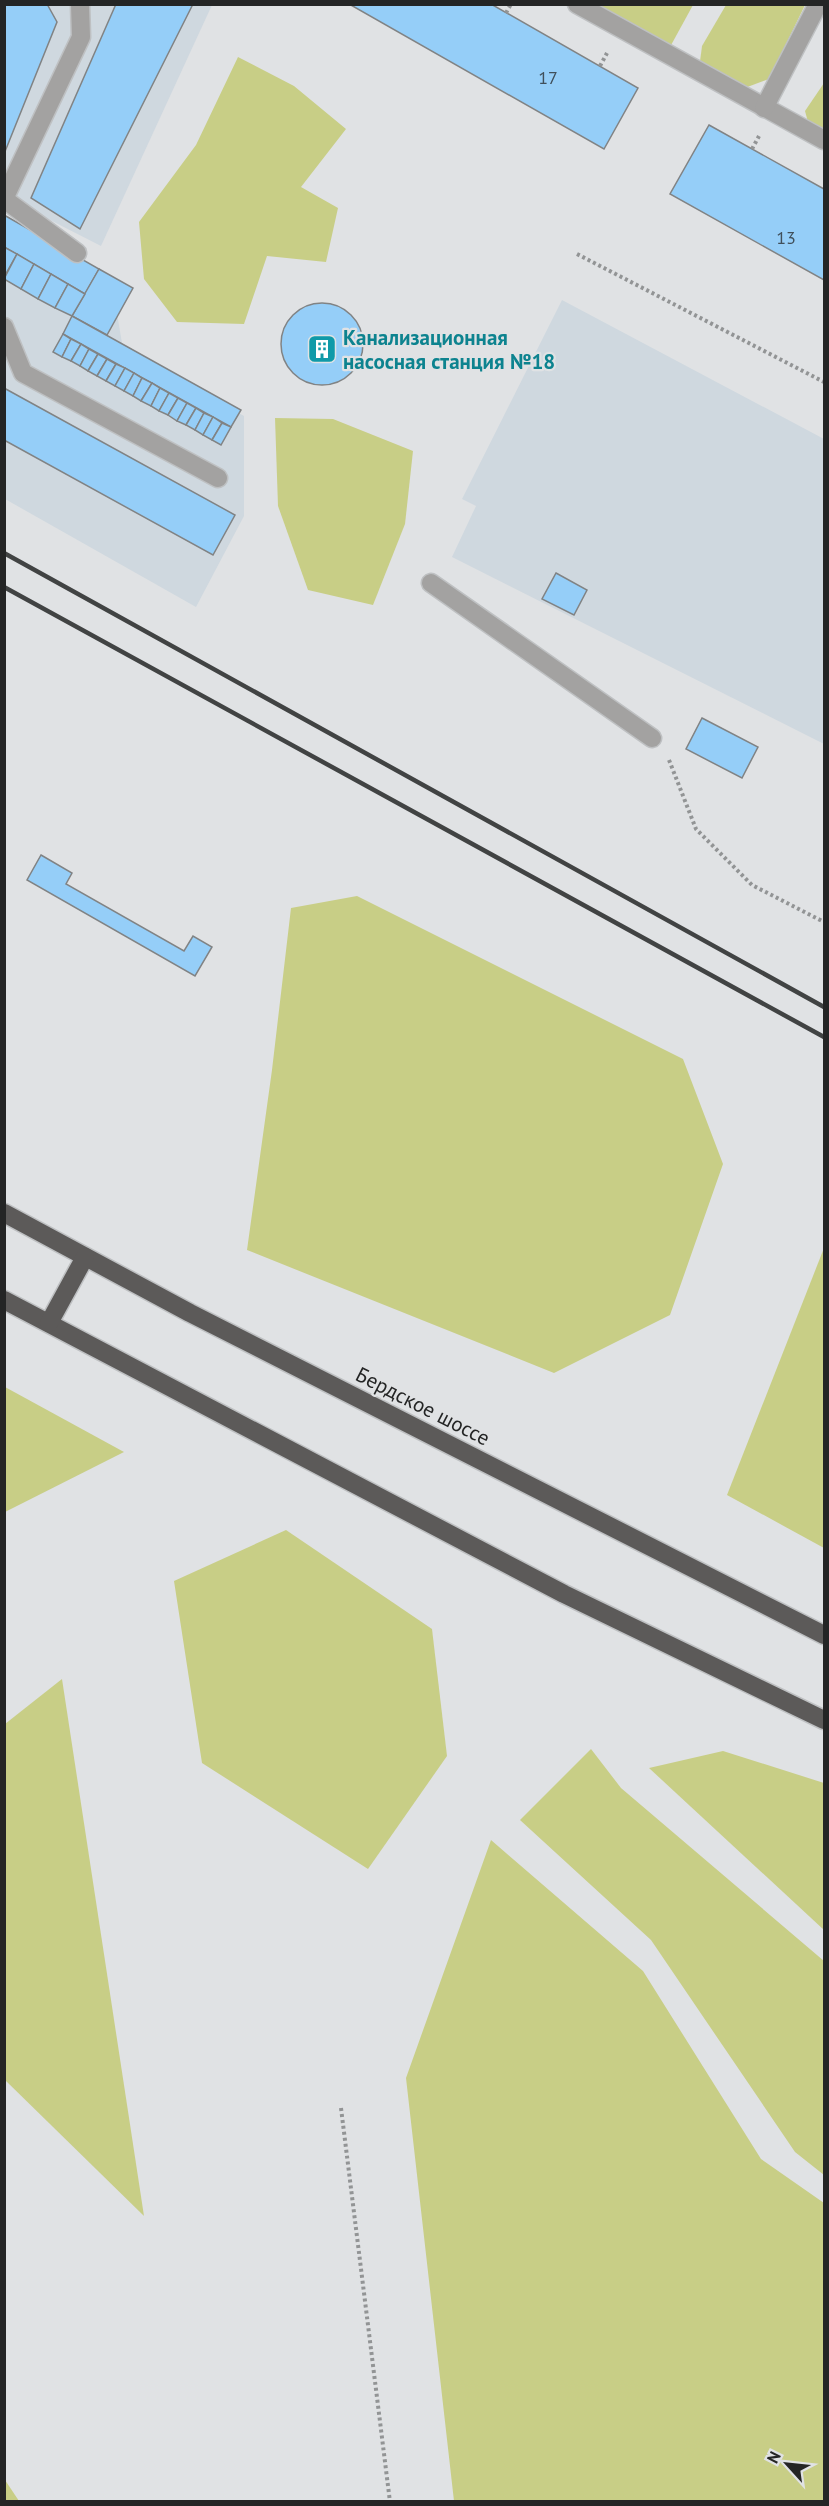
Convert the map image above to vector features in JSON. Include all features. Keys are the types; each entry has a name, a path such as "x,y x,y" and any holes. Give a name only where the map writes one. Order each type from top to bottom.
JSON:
{"highway":[{"name":"Бердское шоссе","path":"4,1213 201,1318 825,1635"},
{"path":"49,1323 85,1257"},
{"path":"4,1300 564,1594 825,1720"}],"lane":[{"path":"77,253 4,199 81,37 80,4"},
{"path":"578,4 825,140"},
{"path":"764,108 818,4"},
{"path":"4,327 23,374 218,478"},
{"path":"431,583 651,738"}],"path":[{"path":"506,14 511,4"},
{"path":"577,254 825,382"},
{"path":"651,738 672,764 696,830 752,885 825,922"},
{"path":"340,2108 390,2502"}],"shaded area":[{"path":"4,5 212,5 101,246 5,197"},
{"path":"5,224 112,284 123,349 244,416 244,516 196,607 5,499"},
{"path":"562,300 824,439 824,744 452,557 476,506 462,499"}],"green space":[{"path":"588,5 693,5 670,47"},
{"path":"726,5 805,5 769,79 726,95 698,77 702,46"},
{"path":"238,57 294,86 346,129 301,187 338,208 326,262 267,256 244,324 177,322 144,279 139,222 196,145"},
{"path":"824,83 824,149 814,144 805,111"},
{"path":"275,418 333,419 413,451 405,524 373,605 308,590 278,506"},
{"path":"357,896 683,1059 723,1164 670,1315 554,1373 247,1250 272,1070 291,908"},
{"path":"824,1248 824,1548 727,1495"},
{"path":"5,1387 124,1452 5,1512"},
{"path":"286,1530 432,1629 447,1756 368,1869 202,1763 174,1581"},
{"path":"62,1679 144,2216 5,2080 5,1724"},
{"path":"591,1749 621,1788 824,1961 824,2175 795,2152 651,1940 520,1820"},
{"path":"723,1751 824,1783 824,1930 649,1768"},
{"path":"491,1840 643,1971 761,2159 824,2203 824,2501 454,2501 406,2078"},
{"path":"5,2480 19,2501 5,2501"}],"building":[{"path":"4,4 47,4 57,22 4,154"},
{"path":"116,4 193,4 80,229 31,198"},
{"path":"349,4 491,4 638,88 604,149"},
{"path":"709,125 824,189 824,280 670,194"},
{"path":"4,215 99,269 85,294 4,247"},
{"path":"4,247 17,254 4,277"},
{"path":"17,254 34,264 21,289 4,279"},
{"path":"34,264 51,274 38,299 21,289"},
{"path":"99,269 133,288 107,335 72,316"},
{"path":"51,274 68,284 55,308 38,299"},
{"path":"68,284 85,294 72,316 55,308"},
{"name":"Канализационная насосная станция №18","path":"322,303 338,306 351,315 360,328 363,344 360,360 351,373 338,382 322,385 306,382 293,373 284,360 281,344 284,328 293,315 306,306"},
{"path":"72,316 241,410 231,427 63,334"},
{"path":"63,334 71,339 62,357 53,352"},
{"path":"71,339 81,344 71,361 62,357"},
{"path":"81,344 89,349 80,366 71,361"},
{"path":"89,349 98,354 88,371 80,366"},
{"path":"98,354 107,359 97,376 88,371"},
{"path":"107,359 116,364 106,381 97,376"},
{"path":"116,364 125,368 115,386 106,381"},
{"path":"125,368 134,373 124,391 115,386"},
{"path":"134,373 142,378 133,396 124,391"},
{"path":"142,378 152,383 141,401 133,396"},
{"path":"152,383 160,388 151,406 141,401"},
{"path":"4,388 235,515 213,555 4,440"},
{"path":"160,388 169,393 159,411 151,406"},
{"path":"169,393 178,398 168,415 159,411"},
{"path":"178,398 187,403 177,421 168,415"},
{"path":"187,403 196,408 186,425 177,421"},
{"path":"196,408 204,413 195,430 186,425"},
{"path":"204,413 213,417 203,435 195,430"},
{"path":"213,417 222,423 212,440 203,435"},
{"path":"222,423 231,427 221,445 212,440"},
{"path":"556,573 587,590 574,615 542,599"},
{"path":"702,718 758,747 742,778 686,749"},
{"path":"41,855 72,873 66,884 184,951 193,936 212,947 195,976 27,880"}],"railway":[{"path":"4,553 824,1007"},
{"path":"4,587 824,1037"}],"place":[{"name":"Канализационная насосная станция №18","path":"322,349"}]}
